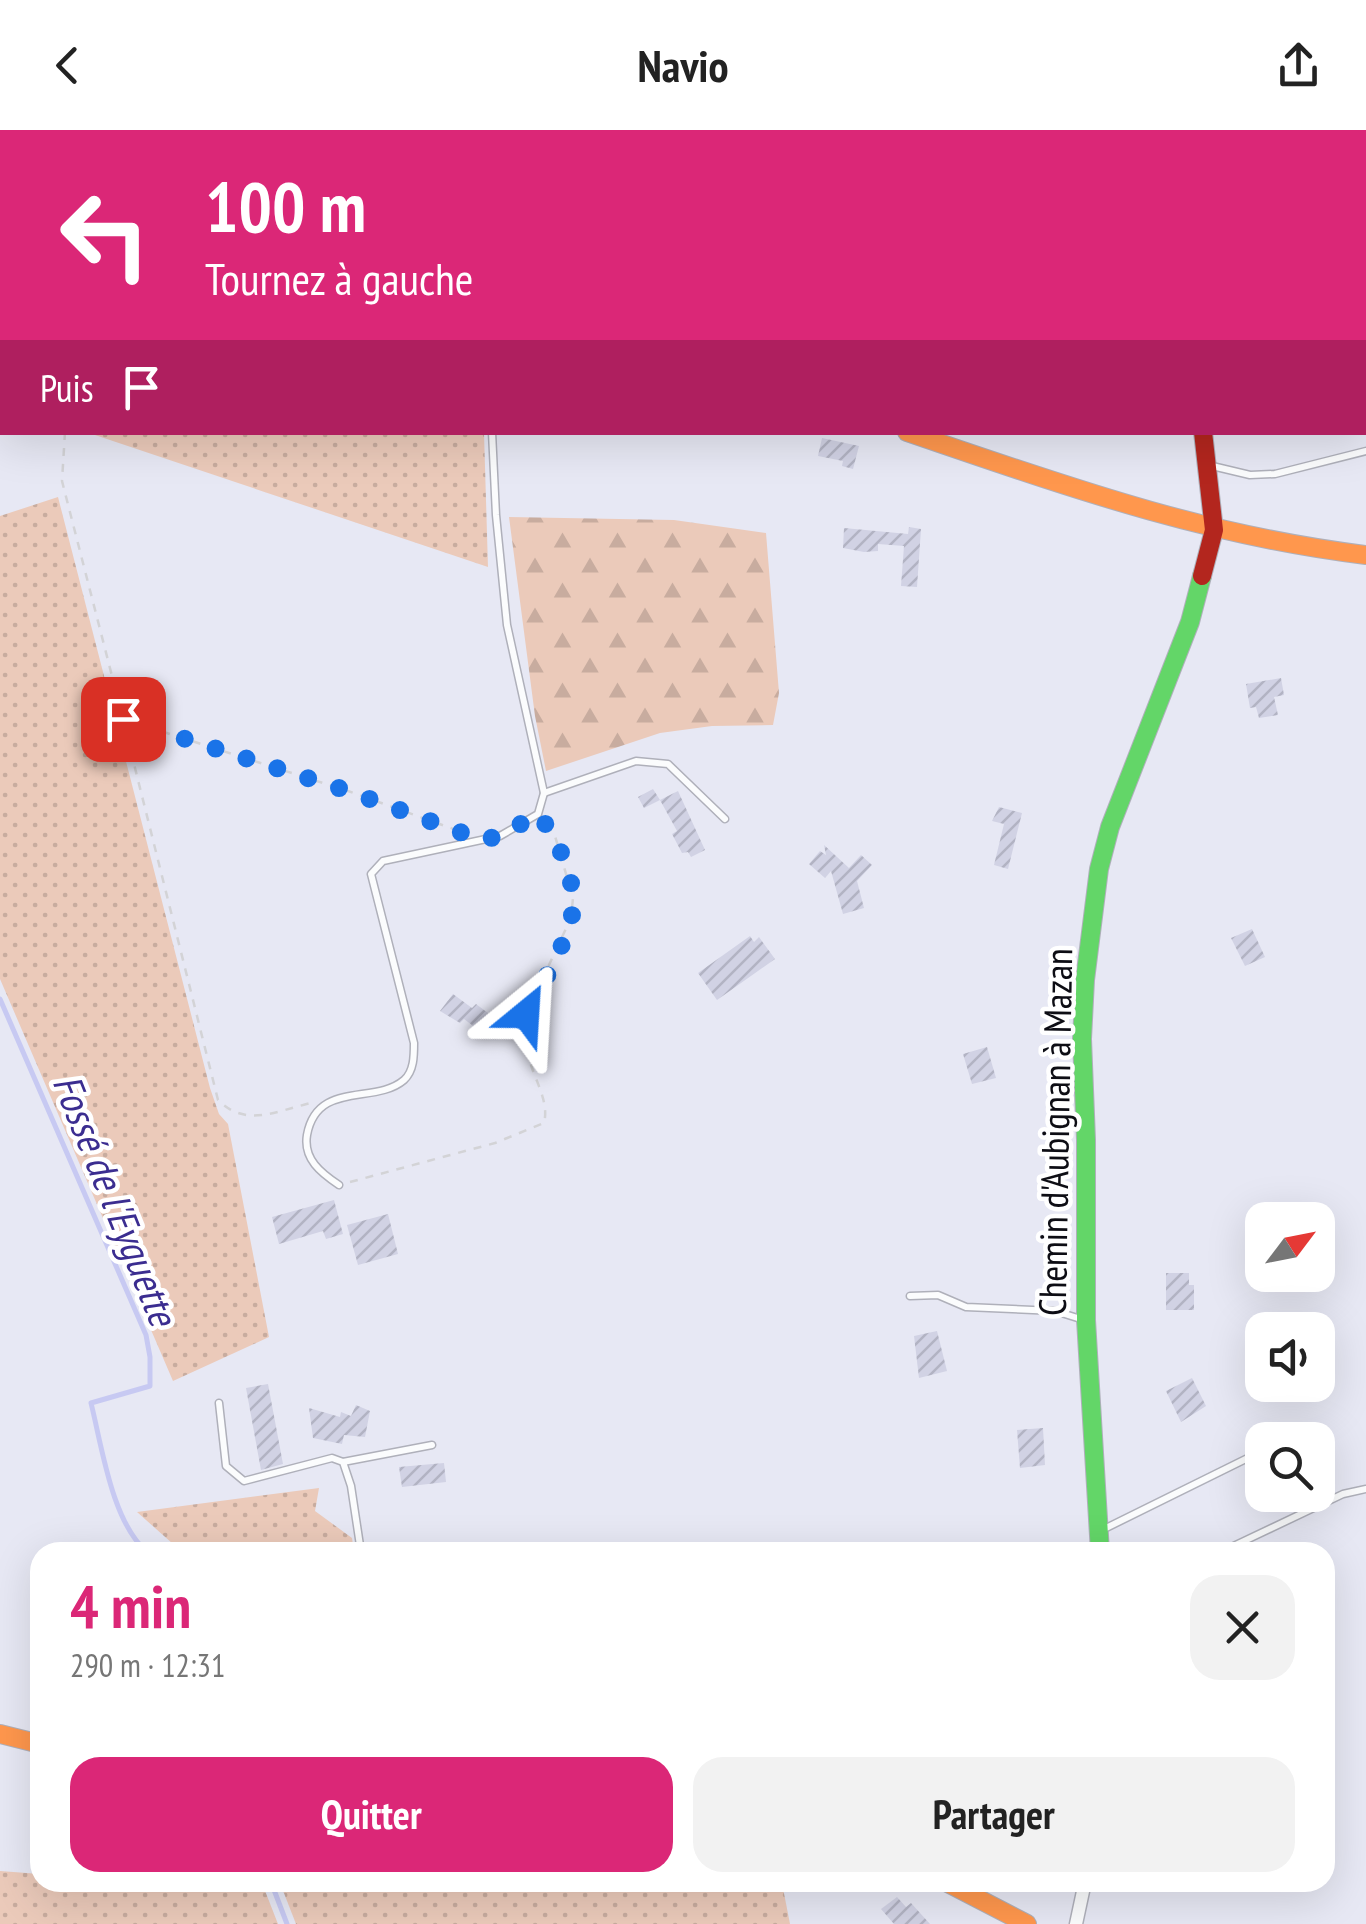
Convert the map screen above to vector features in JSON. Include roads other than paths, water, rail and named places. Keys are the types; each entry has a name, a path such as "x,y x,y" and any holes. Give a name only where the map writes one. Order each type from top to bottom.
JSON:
{"street":[{"path":"916,435 1114,502 1214,530 1277,544 1366,556"},
{"name":"Chemin d'Aubignan à Mazan","path":"1099,1542 1086,1320 1082,1039 1091,920 1110,827 1190,622 1214,530 1203,435"},
{"path":"0,1734 30,1742"},
{"path":"965,1892 1027,1924"},
{"path":"1076,1924 1083,1892"}],"lane":[{"path":"339,1185 320,1172 308,1154 307,1136 314,1115 340,1096 388,1088 406,1079 413,1063 414,1043 370,874 383,860 500,836 538,814 544,793 507,625 492,435"},
{"path":"1207,465 1250,475 1275,474 1366,451"},
{"path":"544,793 636,761 668,764 725,818"},
{"path":"910,1296 938,1295 966,1307 1055,1311 1086,1320"},
{"path":"220,1403 226,1466 244,1480 332,1458 342,1462 432,1445"},
{"path":"1098,1532 1245,1458"},
{"path":"342,1462 352,1486 359,1542"},
{"path":"1242,1542 1343,1494 1366,1488"}],"waterway":[{"name":"Fossé de l'Eyguette","path":"0,999 146,1335 150,1386 91,1403 117,1503 138,1542"},
{"name":"Fossé de l'Eyguette","path":"275,1892 287,1924"}]}
